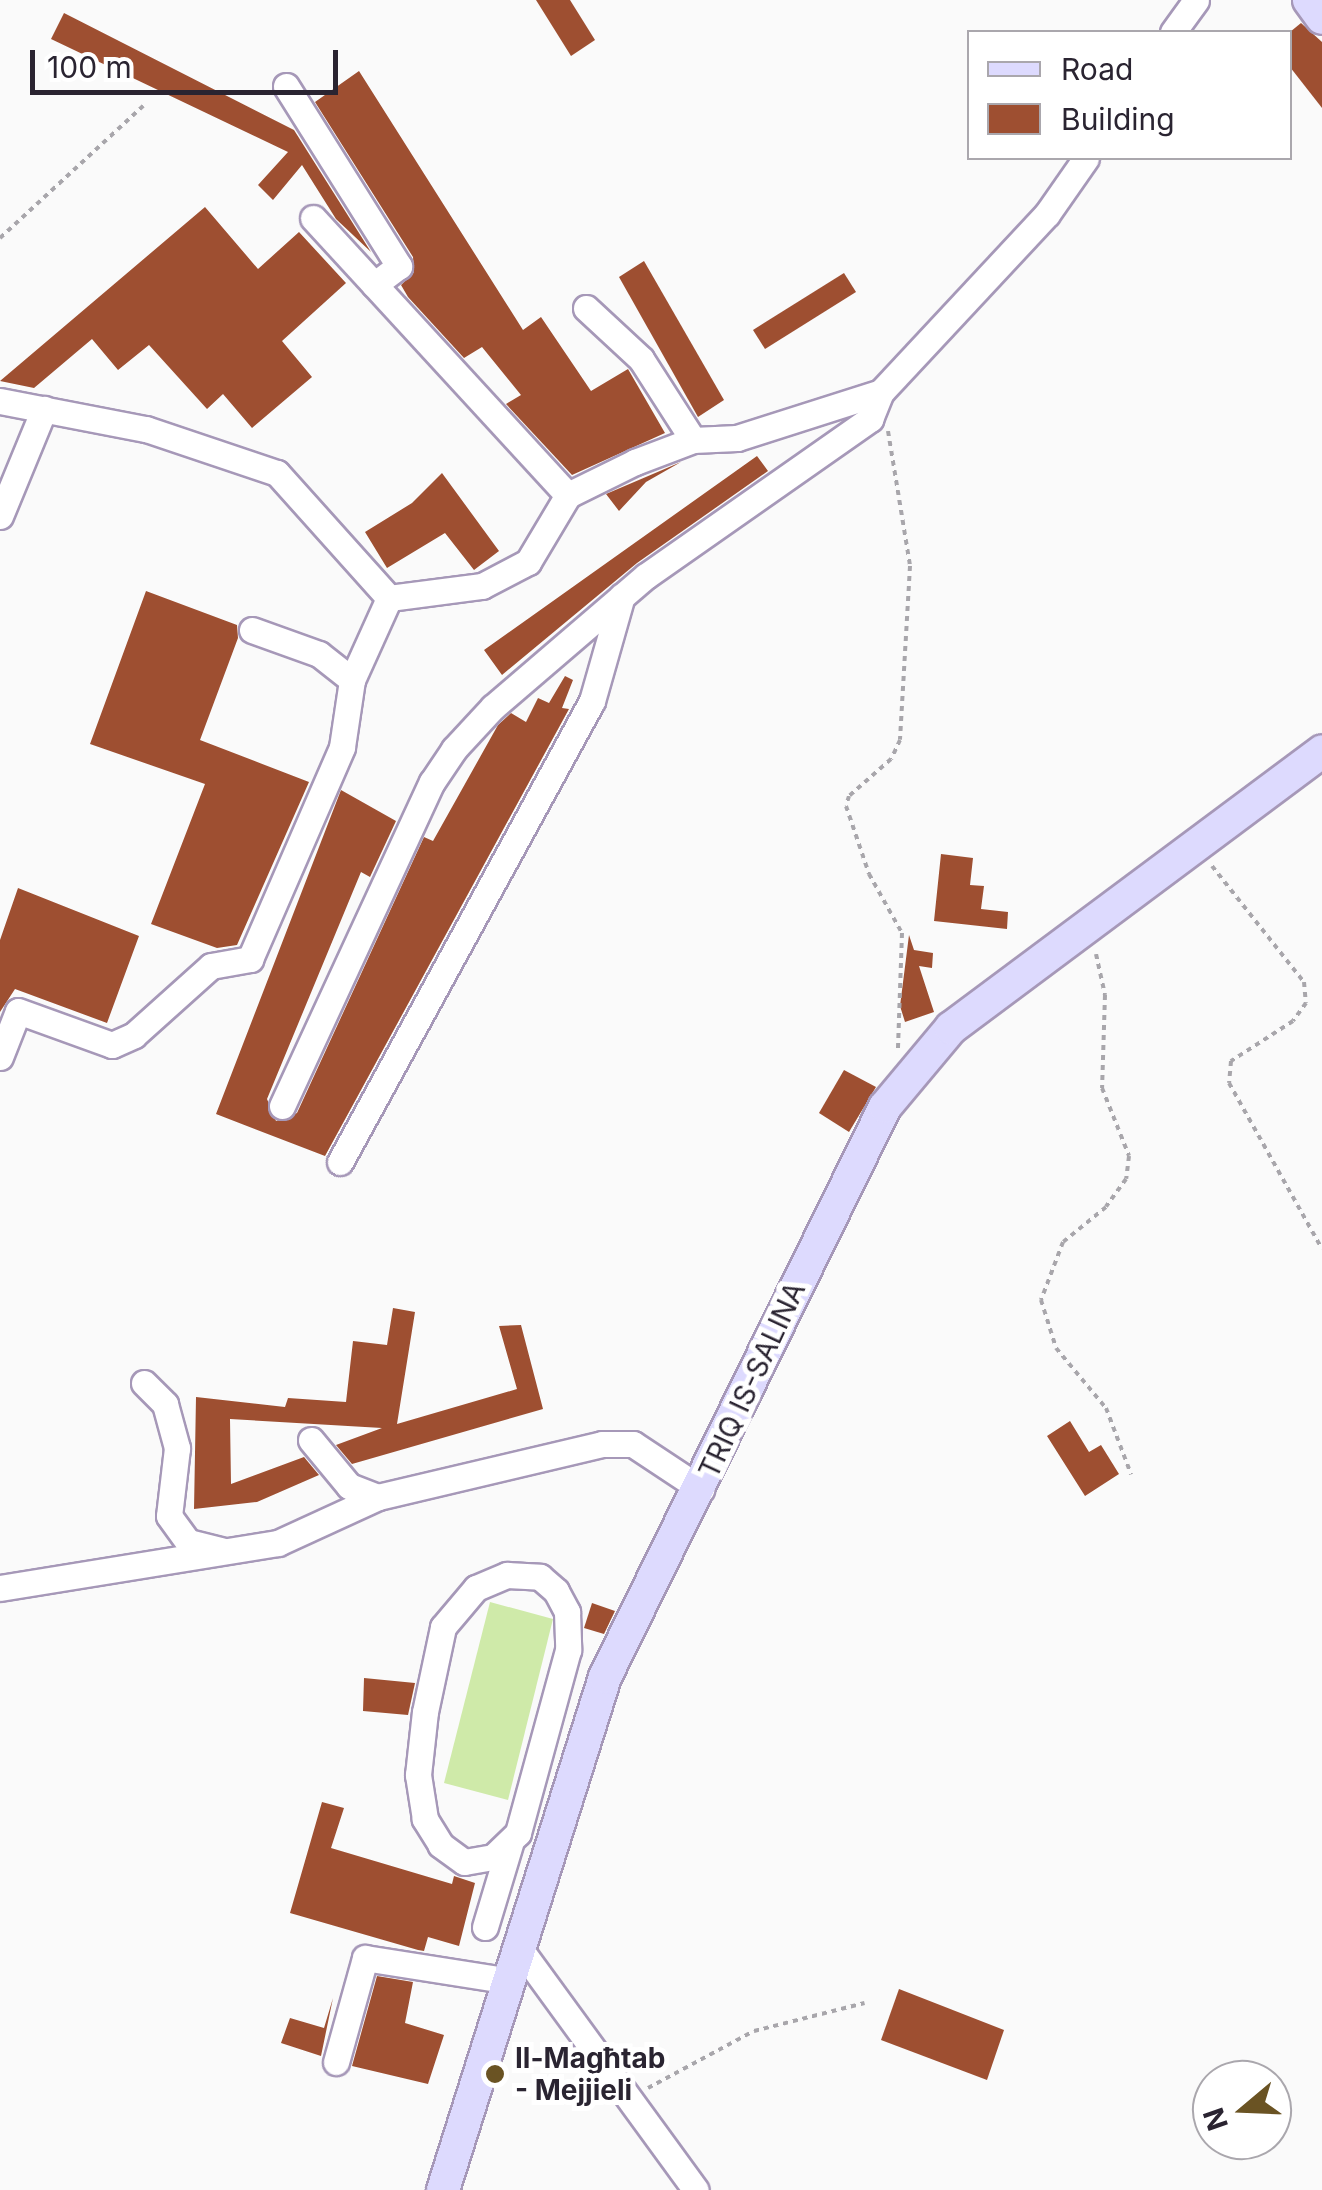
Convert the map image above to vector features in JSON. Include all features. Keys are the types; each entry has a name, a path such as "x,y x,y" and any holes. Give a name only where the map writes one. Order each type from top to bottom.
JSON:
{"main road":[{"path":"1309,0 1322,18"},
{"name":"TRIQ IS-SALINA","path":"443,2190 605,1677 701,1489 861,1148 910,1071 951,1028 1322,751"}],"street":[{"path":"1174,30 1196,0"},
{"path":"286,86 399,266 374,286"},
{"path":"282,1106 432,782 454,750 622,596 870,420 881,392 1047,214 1085,160"},
{"path":"313,218 568,495"},
{"path":"586,308 641,359 693,440"},
{"path":"389,598 482,586 528,562 568,495 693,440 737,438 881,392"},
{"path":"0,401 220,448 277,473 389,598"},
{"path":"0,516 44,409"},
{"path":"340,1162 592,701 622,596"},
{"path":"0,1057 18,1011 112,1045 134,1036 212,966 250,959 342,747 352,680 389,598"},
{"path":"252,630 319,654 352,680"},
{"path":"144,1383 165,1404 177,1448 169,1516 188,1542 230,1552"},
{"path":"311,1440 350,1486 378,1497"},
{"path":"0,1588 278,1544 378,1497 602,1444 633,1444 701,1489"},
{"path":"510,1844 475,1862 452,1854 425,1819 418,1775 443,1627 476,1588 519,1573 540,1577 556,1591 570,1636 522,1823 479,1925 522,1943 696,2190"},
{"path":"336,2062 364,1958 510,1980"}],"path":[{"path":"0,238 142,106"},
{"path":"881,392 910,566 900,740 891,760 849,796 846,806 869,874 902,933 894,1036 910,1071"},
{"path":"1198,846 1304,982 1306,1003 1292,1022 1231,1062 1229,1082 1322,1249"},
{"path":"1080,935 1096,954 1105,995 1102,1088 1129,1156 1118,1193 1063,1242 1041,1300 1056,1348 1106,1408 1131,1474"},
{"path":"632,2099 674,2069 754,2031 865,2002"}],"green space":[{"path":"490,1602 553,1619 508,1800 444,1783"}],"building":[{"path":"536,0 570,0 595,40 571,56"},
{"path":"64,13 294,130 371,252 336,219 302,165 273,200 258,185 288,152 51,39"},
{"path":"1301,23 1322,42 1322,108 1292,70 1292,30"},
{"path":"359,71 523,330 541,317 591,391 628,369 665,433 572,475 506,404 521,395 482,347 464,358 408,297 401,285 414,272 413,257 315,102"},
{"path":"205,207 258,269 299,232 346,283 282,341 312,377 252,428 223,394 207,409 149,345 118,370 92,339 34,388 0,381"},
{"path":"644,261 724,400 698,417 619,277"},
{"path":"844,273 856,292 765,349 753,330"},
{"path":"757,456 768,471 637,563 502,675 484,650"},
{"path":"681,462 646,482 619,511 606,494"},
{"path":"442,473 499,551 474,570 445,533 387,568 365,532 412,503"},
{"path":"146,591 237,625 238,638 200,740 309,782 237,945 217,948 151,924 205,784 90,744"},
{"path":"565,676 573,680 562,708 569,709 325,1156 216,1114 341,790 396,821 370,877 361,872 267,1099 276,1121 297,1113 424,837 433,841 498,725 511,713 526,722 538,698 549,703"},
{"path":"941,854 973,858 970,885 984,886 981,909 1008,912 1007,929 934,921"},
{"path":"18,888 139,936 107,1023 15,989 0,1012 0,940"},
{"path":"909,935 914,950 933,953 932,968 919,966 934,1012 905,1022 900,1006"},
{"path":"844,1070 876,1087 849,1132 819,1113"},
{"path":"393,1308 415,1312 397,1424 517,1389 499,1326 521,1325 543,1409 352,1464 336,1445 382,1428 230,1419 231,1484 304,1457 319,1475 257,1502 194,1509 196,1397 285,1407 288,1398 346,1402 353,1341 387,1345"},
{"path":"1070,1421 1089,1452 1101,1445 1119,1474 1085,1496 1047,1436"},
{"path":"592,1603 615,1611 604,1634 584,1628"},
{"path":"364,1678 415,1683 408,1715 363,1711"},
{"path":"322,1802 344,1808 331,1848 452,1884 454,1876 475,1883 459,1946 428,1937 424,1951 418,1950 290,1913"},
{"path":"377,1976 413,1982 405,2023 444,2035 428,2084 352,2066"},
{"path":"899,1989 1004,2030 987,2080 881,2040"},
{"path":"333,1998 321,2056 281,2043 290,2018 324,2028"}],"place":[{"name":"Il-Magħtab - Mejjieli","path":"495,2074"}]}
